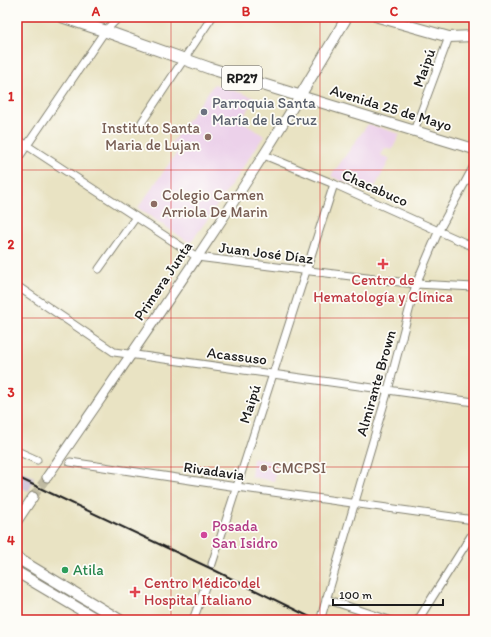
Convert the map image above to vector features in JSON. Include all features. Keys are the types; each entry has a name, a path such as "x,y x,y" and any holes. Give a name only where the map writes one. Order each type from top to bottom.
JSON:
{"main road":[{"name":"RP27","path":"63,17 185,59 300,96"},
{"name":"Primera Junta","path":"300,96 347,17"},
{"path":"378,17 449,37 474,36"},
{"name":"Avenida 25 de Mayo","path":"300,96 474,149"},
{"path":"17,558 120,620"},
{"path":"17,572 98,620"}],"street":[{"path":"17,160 105,31 119,17"},
{"path":"142,122 212,17"},
{"name":"Maipú","path":"414,131 449,37"},
{"name":"Primera Junta","path":"47,477 197,257 264,155 300,96"},
{"name":"Juan José Díaz","path":"17,139 197,257 416,284 474,287"},
{"name":"Chacabuco","path":"264,155 334,184 474,246"},
{"name":"Almirante Brown","path":"322,614 388,390 416,284 438,230 474,166"},
{"name":"Maipú","path":"212,564 334,184"},
{"path":"99,269 136,216"},
{"name":"Acassuso","path":"17,286 114,352 474,402"},
{"path":"17,451 37,460"},
{"name":"Rivadavia","path":"70,462 474,520"},
{"path":"17,521 33,498"},
{"path":"418,620 474,531"},
{"path":"193,620 205,587"},
{"path":"326,599 389,620"}],"shaded area":[{"path":"214,84 256,98 241,120 264,136 190,243 138,208 178,151 170,145"},
{"path":"368,124 400,134 392,150 385,148 381,155 390,159 371,194 331,176"},
{"name":"CMCPSI","path":"253,458 277,462 274,481 251,476"},
{"path":"17,469 34,477 29,491 17,486"}],"tunnel":[{"path":"33,497 47,477"}],"railway":[{"path":"17,477 316,620"}],"place":[{"name":"Parroquia Santa María de la Cruz","path":"204,112"},
{"name":"Instituto Santa Maria de Lujan","path":"208,137"},
{"name":"Colegio Carmen Arriola De Marin","path":"154,204"},
{"name":"Centro de Hematología y Clínica","path":"383,264"},
{"name":"CMCPSI","path":"264,468"},
{"name":"Posada San Isidro","path":"204,535"},
{"name":"Atila","path":"65,570"},
{"name":"Centro Médico del Hospital Italiano","path":"135,592"}]}
